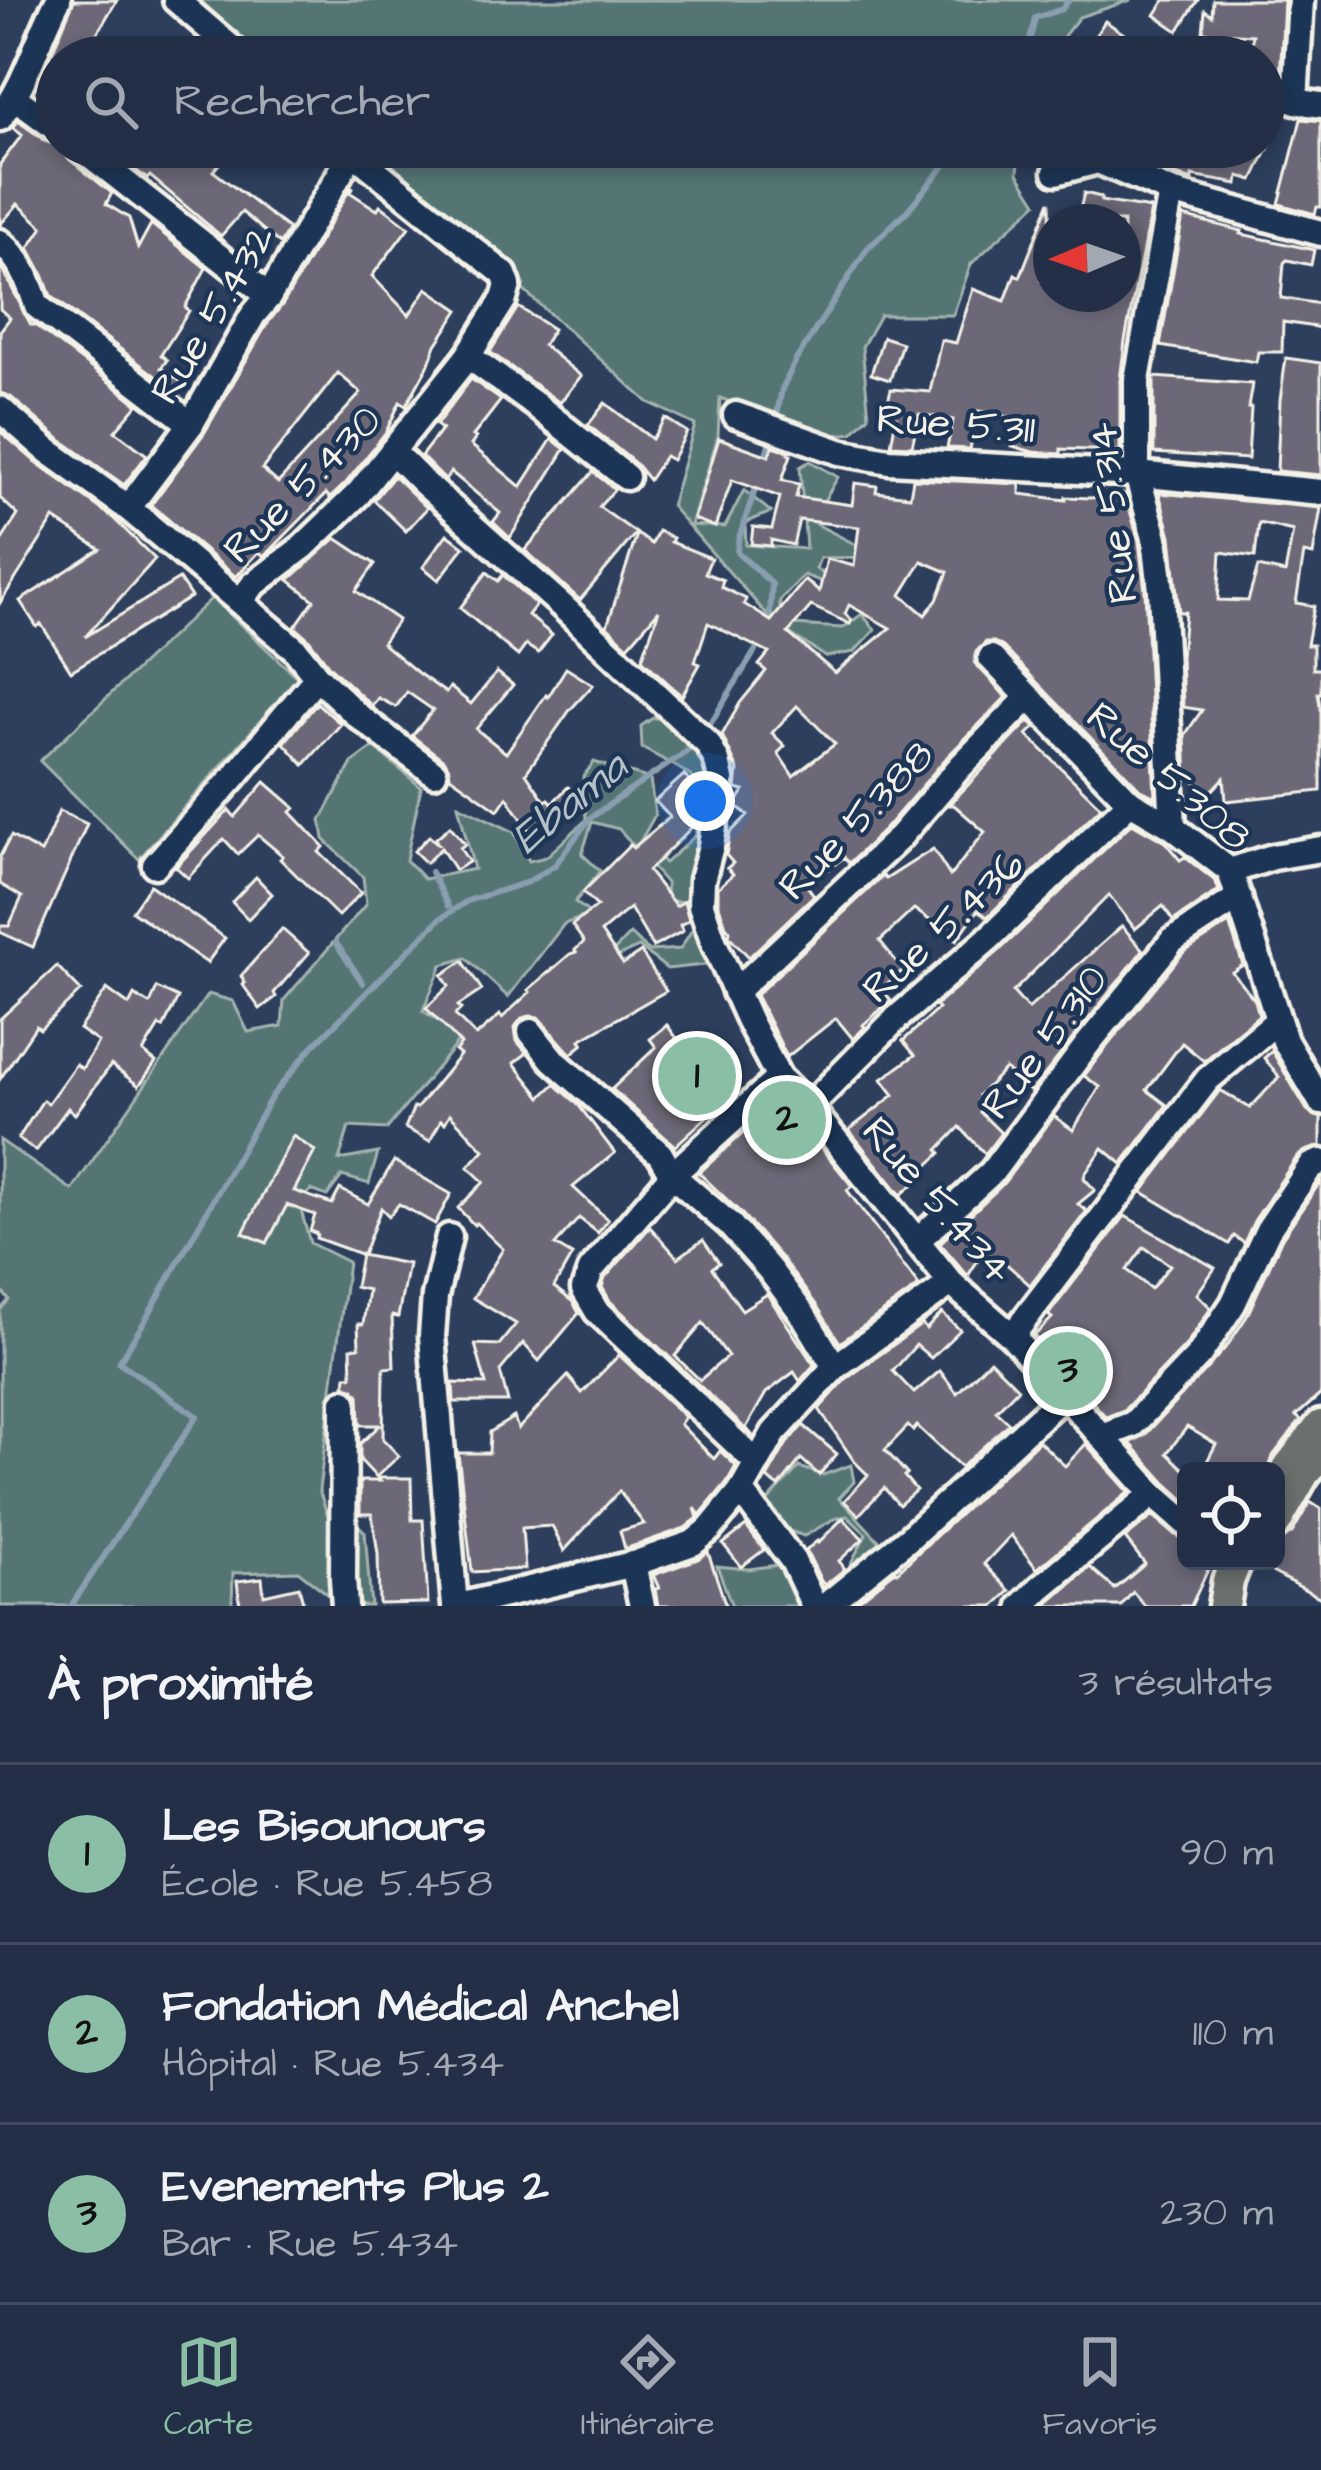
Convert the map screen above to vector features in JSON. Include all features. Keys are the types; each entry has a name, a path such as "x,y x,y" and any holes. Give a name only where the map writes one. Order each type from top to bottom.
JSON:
{"main road":[{"path":"1285,1473 1321,1426"},
{"path":"1285,1507 1321,1454"},
{"path":"1224,1606 1232,1570"},
{"path":"1244,1606 1253,1570"}],"street":[{"path":"41,36 58,0"},
{"path":"176,0 218,36"},
{"path":"1297,101 1301,0"},
{"path":"36,46 8,108 36,120"},
{"path":"107,168 269,296"},
{"name":"Rue 5.432","path":"128,508 191,424 339,168"},
{"name":"Rue 5.430","path":"0,409 240,602 253,585 303,547 358,494 468,356 505,298 504,274 372,168"},
{"path":"1056,172 1071,168"},
{"path":"1113,168 1171,192 1321,233"},
{"name":"Rue 5.314","path":"1171,192 1137,380 1137,474 1156,538 1173,827"},
{"path":"0,242 27,276 37,306 191,424"},
{"path":"468,356 626,477"},
{"name":"Rue 5.311","path":"736,415 840,452 889,461 1137,474 1321,492"},
{"name":"Rue 5.434","path":"392,451 704,741 722,780 701,880 701,905 735,992 779,1078 809,1107 951,1283 1012,1336 1177,1515"},
{"path":"240,602 295,649 358,715 434,773"},
{"name":"Rue 5.308","path":"991,658 1130,802 1173,827 1230,871 1277,1021 1321,1102"},
{"path":"155,865 317,677"},
{"name":"Rue 5.388","path":"735,992 897,840 1028,698"},
{"name":"Rue 5.436","path":"809,1107 897,1018 988,939 1130,802"},
{"path":"1230,871 1321,849"},
{"name":"Rue 5.310","path":"917,1241 992,1172 1172,941 1239,897"},
{"path":"1012,1336 1208,1079 1277,1021"},
{"path":"531,1032 552,1059 660,1154 672,1175 730,1225 769,1269 836,1367"},
{"path":"757,1463 597,1311 584,1288 591,1270 672,1175 779,1078"},
{"path":"1102,1436 1133,1424 1198,1354 1233,1304 1268,1230 1312,1166 1321,1162"},
{"path":"448,1237 432,1336 457,1606 632,1564 681,1549 702,1537 741,1490 774,1433 836,1367 951,1283"},
{"path":"825,1606 909,1538 1063,1396"},
{"path":"344,1402 345,1606"},
{"path":"741,1490 793,1561 814,1606"},
{"path":"1022,1606 1153,1494"},
{"path":"632,1564 642,1606"}],"green space":[{"path":"187,0 1131,0 1079,17 1064,36 236,36"},
{"path":"387,168 1018,168 1037,203 971,264 953,315 880,315 862,347 869,416 852,433 818,437 720,398 718,436 691,525 725,527 744,490 771,512 745,523 746,545 806,549 800,467 810,461 838,477 816,524 880,557 820,558 816,569 847,591 804,575 780,601 780,614 794,625 843,628 862,614 875,630 854,652 826,657 775,624 671,506 695,425 648,402"},
{"path":"212,598 298,678 139,859 40,761"},
{"path":"653,718 699,749 727,795 702,894 707,961 667,969 639,947 601,964 630,934 649,951 680,949 695,925 692,902 667,901 666,883 619,829 592,822 582,854 600,871 575,902 591,914 564,924 508,997 466,958 442,965 423,1011 462,1037 387,1129 349,1127 339,1160 378,1153 369,1184 342,1176 327,1196 311,1190 299,1203 310,1243 348,1262 319,1490 330,1522 352,1519 365,1532 371,1606 343,1606 298,1571 233,1573 232,1606 0,1606 0,1310 9,1300 0,1289 0,1140 72,1190 208,994 233,1001 248,1032 282,1026 284,1000 366,904 363,877 324,839 321,820 352,763 374,747 421,787 406,860 424,879 474,869 458,805 514,832 529,861 546,857 586,820 583,777 594,762 650,779 655,815 641,840 665,863 696,835 695,812 709,800 690,776 642,748 641,726"},
{"path":"851,1465 854,1482 839,1498 885,1547 855,1567 850,1565 866,1534 847,1516 804,1536 775,1526 766,1503 799,1467 823,1475"},
{"path":"779,1565 797,1606 732,1606 717,1566"}],"building":[{"path":"74,0 117,0 97,36 59,36"},
{"path":"1165,0 1198,0 1178,31 1155,15"},
{"path":"1213,0 1284,0 1282,36 1203,32 1205,10 1212,15"},
{"path":"1105,21 1127,36 1095,36"},
{"path":"1301,119 1321,121 1321,207 1315,214 1279,204"},
{"path":"18,121 36,134 36,168 80,168 112,193 106,204 129,218 138,248 151,224 206,268 185,307 189,311 161,355 167,360 161,368 186,385 179,394 51,296 29,248 43,227 18,204 0,225 0,164 22,135 13,128"},
{"path":"133,168 216,168 213,171 289,229 280,244 242,212 221,236 150,176 147,179"},
{"path":"1158,168 1259,168 1253,180 1239,176 1238,184 1192,176 1192,181"},
{"path":"351,187 351,193 377,210 380,205 409,227 372,276 409,315 427,288 459,310 406,406 400,402 386,432 346,483 330,498 326,494 271,550 264,556 259,552 236,577 151,505 205,432","holes":["338,373 361,393 278,483 262,469"]},
{"path":"1084,193 1120,204 1081,204"},
{"path":"1141,207 1151,209 1141,260"},
{"path":"1183,216 1314,250 1311,265 1284,263 1281,298 1321,304 1321,328 1283,322 1282,352 1258,352 1256,362 1160,346"},
{"path":"1033,244 1033,312 1131,312 1120,380 1120,451 1033,452 1012,446 1014,418 978,411 970,449 947,448 953,420 919,414 912,446 891,445 896,417 887,416 886,409 891,389 930,392 941,340 956,343 973,289 1005,301 1015,274 1020,277"},
{"path":"0,265 31,325 138,404 115,431 147,455 124,485 0,393 0,331 10,318 0,309"},
{"path":"518,307 553,329 543,345 581,376 560,403 490,352"},
{"path":"883,337 902,343 890,380 871,374"},
{"path":"1286,358 1321,363 1321,475 1277,471"},
{"path":"1154,377 1252,384 1248,459 1154,453"},
{"path":"471,379 501,400 471,445 521,487 552,439 565,449 510,538 493,522 500,513 451,472 445,480 421,456 442,429 436,425"},
{"path":"605,403 652,439 665,418 687,432 672,460 665,456 649,480 588,425"},
{"path":"0,431 112,517 155,559 85,637 179,579 191,597 71,671 20,601 100,549 54,519 0,603 0,543 18,515 0,498"},
{"path":"719,438 769,456 773,446 789,451 782,480 799,484 796,497 852,505 855,483 877,486 876,492 910,496 913,479 1020,484 1020,494 1066,500 1125,494 1139,541 1145,591 1155,797 1140,789 1003,647 986,642 976,652 975,663 1006,697 885,829 849,863 844,857 807,886 814,895 749,957 729,936 718,903 718,888 733,874 727,868 733,863 726,855 730,833 748,815 735,805 744,791 736,789 738,770 722,735 766,671 759,665 769,653 708,623 695,662 700,664 682,696 642,659 659,610 628,646 607,626 637,534 652,544 658,531 673,538 671,542 711,558 705,573 723,580 721,587 746,599 744,604 771,621 805,580 819,592 827,559 854,566 859,527 799,520 793,545 771,540 771,546 751,544 753,527 772,529 780,497 732,480 715,527 694,519","holes":["922,561 948,572 925,615 901,595","849,605 890,628 835,673 788,633 811,606 850,624 845,614","797,706 835,744 793,776 778,753 785,746 772,733"]},
{"path":"593,472 615,489 599,507 636,533 580,600 525,550"},
{"path":"394,476 427,508 406,531 374,500"},
{"path":"1159,493 1321,508 1313,555 1304,553 1296,603 1314,606 1307,645 1313,645 1313,669 1321,669 1321,791 1226,801 1224,778 1209,794 1190,776 1187,779 1185,735 1202,710 1183,707 1185,612 1179,612 1171,536","holes":["1259,523 1293,531 1285,573 1258,567 1248,601 1218,600 1221,552 1255,557"]},
{"path":"447,534 464,547 439,580 423,567"},
{"path":"336,538 375,564 356,591 398,620 382,643 418,673 446,693 450,687 471,704 497,672 513,685 476,729 506,753 566,668 593,685 526,773 545,801 552,803 568,787 583,801 534,837 507,797 498,810 450,776 445,761 412,736 433,710 407,692 396,707 378,698 372,706 329,666 295,627 314,600 289,580"},
{"path":"487,572 498,581 503,575 536,605 528,615 552,635 538,653 526,645 518,656 460,608"},
{"path":"317,703 341,724 304,765 284,743"},
{"path":"1029,721 1035,727 1027,735 1101,807 987,917 978,910 957,940 914,909 880,941 903,970 882,989 891,1000 853,1039 836,1018 787,1057 756,995 883,876 886,879 933,849 950,876 985,832 949,805"},
{"path":"684,775 702,796 680,815 692,827 648,871 676,906 684,901 689,920 680,925 683,931 653,947 630,908 601,932 623,964 641,952 666,991 580,1040 583,1044 571,1054 538,1017 522,1018 515,1027 517,1041 527,1053 514,1063 541,1097 555,1084 577,1103 615,1153 573,1187 608,1220 598,1233 579,1218 555,1245 572,1255 554,1287 579,1313 539,1361 523,1343 500,1371 508,1402 454,1402 453,1383 486,1384 475,1344 499,1345 516,1324 473,1298 503,1249 458,1208 484,1182 468,1167 484,1150 450,1114 445,1123 441,1120 430,1141 405,1128 414,1107 460,1055 455,1051 461,1044 426,1008 449,986 442,975 463,961 482,990 458,1006 461,1009 455,1015 476,1036 576,952 584,942 572,925 597,906 583,892 630,845 633,848 670,817 655,801"},
{"path":"265,782 295,808 291,812 324,847 319,852 361,893 338,916 258,835 238,854 224,839 188,878 176,867 229,810 235,817"},
{"path":"59,811 87,824 33,947 0,932 0,926 9,926 22,897 0,884 0,856 11,836 41,853"},
{"path":"1132,823 1165,842 1180,860 1185,857 1214,880 1219,890 1173,921 1163,906 1135,929 1109,895 1013,992 1028,1009 1122,926 1143,950 1031,1092 1005,1069 979,1095 987,1102 980,1112 1001,1133 985,1154 960,1127 901,1195 849,1130 894,1095 882,1079 915,1055 903,1041"},
{"path":"450,826 465,844 460,848 469,862 455,870 441,848 426,863 414,851 429,836 439,845 435,839"},
{"path":"256,877 272,894 248,919 232,902"},
{"path":"150,885 225,938 207,963 132,911"},
{"path":"1229,923 1243,965 1232,972 1255,1000 1259,1015 1204,1061 1182,1043 1147,1090 1167,1105 1122,1164 1103,1148 1085,1174 1095,1190 1078,1204 1087,1211 1030,1285 1000,1258 991,1256 988,1260 981,1255 968,1276 940,1243 1003,1184 1054,1116 1073,1130 1100,1087 1084,1076 1183,953"},
{"path":"282,929 309,953 274,993 276,997 260,1009 241,976"},
{"path":"57,966 81,991 40,1029 36,1026 0,1079 0,1019"},
{"path":"157,988 178,998 163,1028 159,1026 143,1052 156,1062 139,1086 111,1065 75,1114 68,1108 36,1151 18,1139 43,1100 48,1103 76,1064 82,1069 98,1042 79,1029 107,989 129,1005 134,995 150,1004"},
{"path":"667,1025 724,1101 675,1146 612,1089 656,1047 650,1039"},
{"path":"1272,1051 1307,1110 1321,1118 1321,1146 1297,1157 1244,1243 1234,1236 1229,1244 1142,1192 1220,1090 1250,1108 1279,1077 1264,1058"},
{"path":"779,1101 852,1186 847,1190 919,1286 840,1343 782,1259 699,1173"},
{"path":"293,1136 315,1151 294,1191 332,1204 340,1189 368,1204 394,1161 451,1194 435,1224 399,1204 389,1216 381,1208 363,1255 316,1238 310,1231 315,1215 287,1205 267,1243 243,1233"},
{"path":"1321,1181 1321,1394 1296,1416 1301,1420 1271,1462 1207,1462 1216,1444 1187,1427 1167,1453 1177,1462 1177,1493 1130,1443 1145,1435 1227,1346 1247,1316 1282,1238"},
{"path":"1125,1216 1215,1268 1197,1294 1211,1308 1186,1345 1124,1410 1106,1417 1034,1336 1052,1318 1048,1315","holes":["1144,1247 1170,1265 1151,1289 1127,1270"]},
{"path":"650,1227 678,1258 703,1240 719,1263 712,1268 742,1310 767,1294 814,1365 800,1381 794,1372 766,1393 746,1428 753,1436 610,1301 602,1287","holes":["703,1323 728,1356 700,1380 675,1356"]},
{"path":"361,1255 408,1264 398,1317 392,1316 394,1367 384,1368 383,1439 399,1456 376,1477 360,1460 360,1444 380,1425 360,1425 359,1395 345,1386 346,1376 352,1376 351,1348 359,1347 358,1324 363,1324 368,1290 355,1287"},
{"path":"942,1313 960,1330 931,1358 916,1345 893,1371 914,1393 940,1371 957,1393 990,1360 1018,1388 996,1411 1009,1423 961,1467 917,1426 913,1431 908,1426 885,1450 916,1490 899,1505 884,1488 859,1515 844,1501 868,1475 819,1409 846,1379 922,1324 926,1329"},
{"path":"619,1355 685,1417 680,1424 714,1459 720,1451 736,1466 727,1482 700,1515 695,1508 698,1518 685,1528 625,1549 620,1531 644,1524 619,1491 564,1551 552,1526 522,1528 525,1569 472,1572 458,1453 489,1453 490,1432 514,1417 518,1429 568,1376 582,1393"},
{"path":"803,1425 837,1454 819,1475 801,1459 779,1487 767,1478"},
{"path":"1039,1441 1065,1466 1086,1444 1129,1492 1037,1569 1011,1535 984,1564 1010,1591 994,1606 851,1606 897,1572"},
{"path":"377,1478 411,1478 412,1520 423,1520 428,1603 379,1604 372,1514 360,1514 360,1481 380,1481"},
{"path":"1310,1502 1321,1509 1321,1598 1268,1570 1285,1570 1285,1537"},
{"path":"1153,1516 1177,1536 1177,1570 1208,1570 1191,1606 1145,1606 1133,1592 1121,1606 1045,1606 1090,1567 1115,1589 1145,1564 1125,1538"},
{"path":"843,1518 863,1539 839,1561 845,1569 825,1585 806,1550"},
{"path":"746,1526 764,1550 741,1567 723,1544"},
{"path":"708,1552 726,1606 658,1606 655,1589 659,1588 653,1575"},
{"path":"262,1578 264,1595 299,1587 304,1606 240,1606 237,1581"}],"waterway":[{"name":"Ebama","path":"1031,36 1035,18 1062,9 1069,0"},
{"name":"Ebama","path":"776,419 782,389 796,360 867,249 943,168"},
{"name":"Ebama","path":"764,460 773,432"},
{"name":"Ebama","path":"757,484 737,552 772,584 769,627"},
{"name":"Ebama","path":"704,734 760,643"},
{"name":"Ebama","path":"71,1606 197,1416 119,1362 272,1096 312,1047 440,919 467,901 528,882 555,865 590,818 696,745"},
{"path":"431,872 448,906"},
{"path":"336,943 363,983"}],"place":[{"name":"Les Bisounours","path":"697,1076"},
{"name":"Fondation Médical Anchel","path":"787,1120"},
{"name":"Evenements Plus 2","path":"1068,1371"}]}
